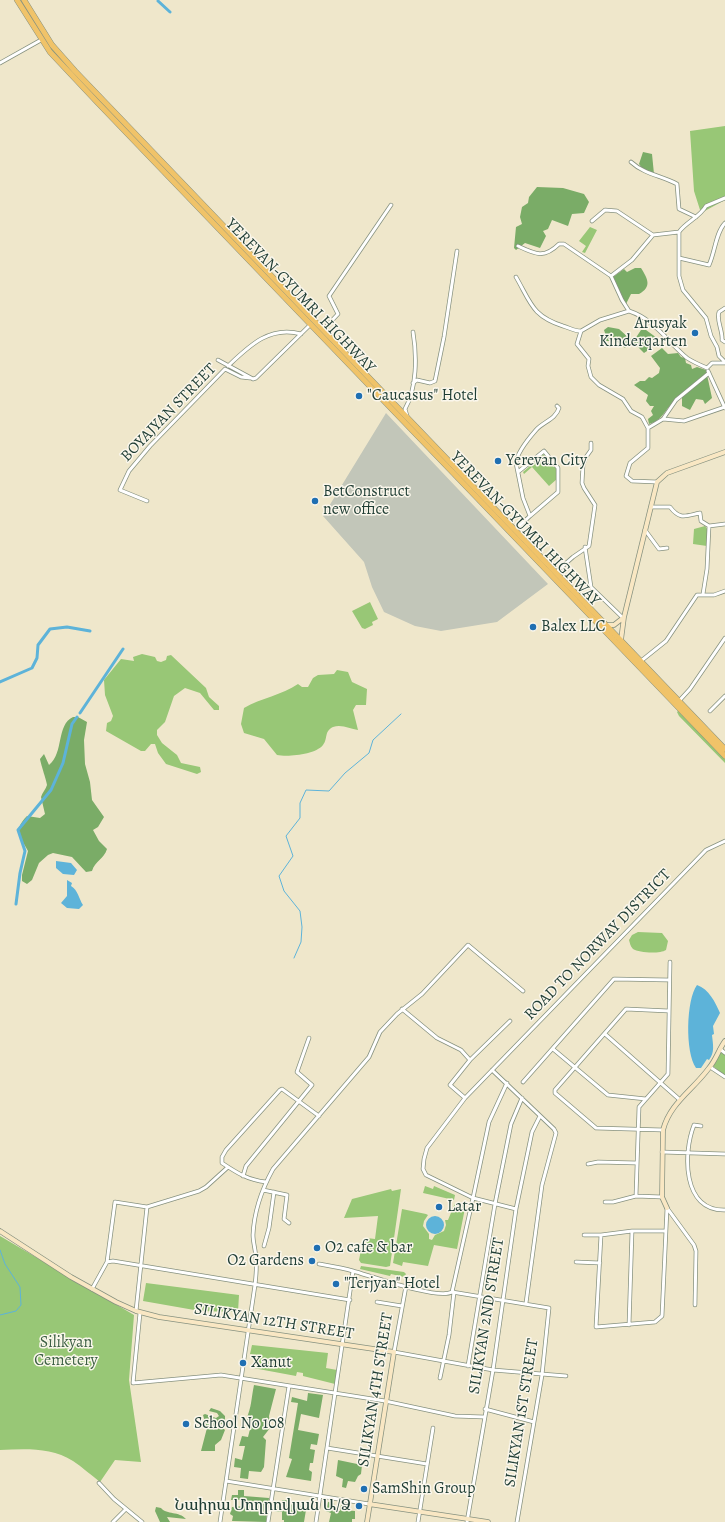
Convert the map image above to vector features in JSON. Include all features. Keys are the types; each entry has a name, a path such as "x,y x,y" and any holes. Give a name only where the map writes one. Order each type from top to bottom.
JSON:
{"highway":[{"name":"YEREVAN-GYUMRI HIGHWAY","path":"17,0 50,52 93,98 278,288 323,330 725,756"},
{"name":"YEREVAN-GYUMRI HIGHWAY","path":"24,0 46,37 61,56 278,288 310,325 556,572 724,746"}],"main road":[{"path":"621,640 623,618 657,482 667,472 725,452"},
{"path":"607,625 614,624 623,618"},
{"path":"667,1208 662,1197 663,1130 669,1114 710,1067 725,1041"},
{"name":"SILIKYAN 12TH STREET","path":"0,1232 92,1289 138,1312 159,1317 394,1352"},
{"name":"SILIKYAN 4TH STREET","path":"367,1522 385,1401 394,1352"},
{"path":"370,1504 420,1511 467,1521 488,1522"}],"street":[{"path":"0,63 42,40"},
{"path":"631,162 646,172 667,178 677,184 679,209 696,217"},
{"path":"725,198 706,206 696,217 683,226 678,232 679,276 683,290 706,318 719,356 725,363"},
{"path":"323,330 338,314 329,296 391,205"},
{"path":"592,222 605,210 616,211 654,235 678,232"},
{"path":"678,258 709,265 715,252 719,229 725,223"},
{"path":"611,276 632,260 654,235"},
{"path":"518,246 540,255 549,253 559,244 564,244 611,276 629,311"},
{"path":"413,383 417,380 430,383 435,381 444,337 457,251"},
{"path":"516,277 529,302 542,317 573,331 581,331 600,320 629,311 636,313 665,335 688,358 707,368 725,408 684,421 663,419"},
{"path":"725,308 719,312 718,318 722,331 722,340 725,342"},
{"path":"250,378 256,378 310,325"},
{"path":"228,366 266,335 289,330 301,334"},
{"path":"581,331 577,344 589,359 588,366 591,377 599,385 623,399 632,411 642,417 648,428 648,448 630,463 626,476 632,481 657,482"},
{"path":"407,418 404,409 408,402 413,383 416,348 413,332"},
{"name":"BOYAJYAN STREET","path":"218,360 250,378"},
{"path":"707,368 712,363 725,363"},
{"name":"BOYAJYAN STREET","path":"147,501 120,490 129,471 150,446 225,369 241,377 250,378"},
{"path":"648,428 663,419 672,404 709,372"},
{"path":"530,516 523,498 516,457 536,430 556,415 559,408 556,406"},
{"path":"556,572 585,547 589,546 595,504 584,488 582,474 586,457 591,450 591,443"},
{"path":"513,530 558,492 558,468 544,451 518,472"},
{"path":"651,507 670,507 680,516 700,513 701,521 709,526 725,524"},
{"path":"703,594 707,570 709,526"},
{"path":"645,530 659,549 667,548"},
{"path":"585,547 591,587 623,618"},
{"path":"641,661 666,641 697,594 714,595 725,591"},
{"path":"680,701 725,638"},
{"path":"710,711 725,696"},
{"name":"ROAD TO NORWAY DISTRICT","path":"516,1209 473,1198 430,1179 423,1169 427,1148 465,1098 492,1070 706,850 715,844 725,841"},
{"path":"220,1522 255,1285 256,1258 253,1235 259,1201 266,1182 274,1169 369,1057 380,1032 402,1009 422,994 468,945 523,991"},
{"path":"636,1196 639,1107 668,1074 670,962"},
{"path":"523,1082 614,979 669,980"},
{"path":"402,1009 438,1038 461,1050 470,1060"},
{"path":"663,1130 596,1128 555,1093 555,1090 626,1009 669,1011"},
{"path":"465,1098 450,1085 470,1060 510,1021"},
{"path":"605,1034 680,1100"},
{"path":"243,1176 246,1166 312,1085 297,1072 309,1038"},
{"path":"720,1048 725,1053"},
{"path":"553,1049 608,1095 646,1099"},
{"path":"710,1067 725,1077"},
{"path":"319,1264 353,1271 406,1286 442,1294 453,1292 526,1303 542,1185 556,1133 554,1129 492,1070"},
{"path":"440,1378 449,1335 453,1292 489,1122 507,1083"},
{"path":"266,1182 253,1181 222,1163 222,1157 226,1150 282,1089 319,1116"},
{"path":"468,1366 495,1204 511,1124 522,1098"},
{"name":"SILIKYAN 2ND STREET","path":"467,1521 493,1370 516,1209 532,1132 540,1116"},
{"path":"701,1126 694,1125 688,1139 688,1180 692,1190 706,1204 717,1209 725,1210"},
{"path":"662,1152 725,1154"},
{"path":"588,1164 598,1162 637,1163"},
{"path":"92,1289 107,1262 115,1202 147,1207 199,1191 206,1187 226,1168"},
{"path":"263,1190 287,1195 284,1219 289,1223"},
{"path":"264,1246 270,1228 274,1192"},
{"path":"605,1202 613,1202 636,1196 662,1197"},
{"path":"147,1207 140,1265 133,1383 221,1375 385,1401 456,1416 484,1417"},
{"path":"601,1235 596,1327 655,1322 662,1316 667,1208"},
{"path":"667,1208 694,1245 696,1251 695,1305"},
{"path":"584,1235 601,1235 632,1231 666,1231"},
{"path":"629,1325 632,1231"},
{"path":"107,1262 140,1265 350,1300"},
{"path":"576,1262 600,1263"},
{"path":"316,1522 350,1300 353,1271"},
{"name":"SILIKYAN 4TH STREET","path":"394,1352 406,1286"},
{"path":"378,1302 402,1306"},
{"name":"SILIKYAN 1ST STREET","path":"517,1522 542,1375 549,1308 526,1303"},
{"name":"SILIKYAN 12TH STREET","path":"394,1352 493,1370 566,1376"},
{"path":"268,1522 272,1488 289,1386"},
{"path":"485,1410 534,1422"},
{"path":"418,1522 433,1428"},
{"path":"327,1448 427,1464"},
{"path":"226,1481 370,1504"},
{"path":"99,1483 125,1510 142,1522"},
{"path":"113,1522 125,1510"}],"shaded area":[{"path":"386,413 548,584 497,622 441,631 415,626 384,612 372,587 364,562 323,516"}],"green space":[{"path":"19,0 22,0 52,47 274,282 273,283 63,64 50,49"},
{"path":"725,126 725,200 701,213 694,191 690,131"},
{"path":"643,152 652,154 654,174 642,168 639,164"},
{"path":"537,187 563,188 584,194 589,202 584,213 572,214 568,226 552,220 548,229 543,231 546,236 540,248 525,243 516,250 514,248 516,227 522,224 520,217 522,207 528,203 529,197"},
{"path":"590,227 597,230 585,253 582,252 586,246 579,241"},
{"path":"635,268 641,268 648,282 647,286 646,289 639,294 631,294 626,304 613,277 624,269 627,272"},
{"path":"608,327 619,329 629,338 635,339 641,330 646,330 657,338 648,344 650,349 644,353 636,345 628,345 625,348 612,338 609,341 604,341 604,337 606,336 604,330"},
{"path":"662,348 668,354 678,353 681,357 685,358 686,363 691,365 692,369 697,367 706,370 712,398 705,404 703,400 696,399 690,410 682,406 682,397 677,399 659,419 649,424 648,419 653,415 651,411 654,406 650,406 646,401 648,395 634,385 640,381 645,381 649,377 652,378 659,373 660,368 651,356"},
{"path":"544,454 557,470 557,479 549,486 532,467 524,474 523,472"},
{"path":"705,526 708,530 707,546 693,544 694,529"},
{"path":"370,602 378,619 372,622 373,625 365,629 362,628 352,611"},
{"path":"142,654 155,657 157,661 161,662 166,660 167,656 171,655 206,688 209,697 219,706 219,710 214,710 200,693 185,688 174,696 165,722 157,730 157,735 162,743 177,755 181,763 200,767 201,772 197,774 166,764 158,753 155,744 151,744 145,751 141,751 106,731 107,723 111,721 113,716 105,695 104,680 121,659 134,661 133,657"},
{"path":"337,670 348,672 352,682 367,689 366,705 356,705 353,710 358,730 343,726 333,727 328,731 323,745 319,748 308,753 288,756 277,755 264,739 244,733 241,724 244,708 292,688 298,684 302,687 308,687 313,678 318,675 334,674"},
{"path":"678,711 725,758 725,763 679,716"},
{"path":"73,717 78,717 87,722 84,740 85,764 90,782 92,800 104,817 98,827 93,830 99,841 107,849 92,871 86,872 72,857 53,853 48,855 39,863 32,880 27,884 22,881 22,875 28,851 20,837 20,825 27,816 40,818 45,814 41,797 47,785 40,759 44,754 49,765 54,760 64,726"},
{"path":"638,932 662,933 668,941 666,950 650,952 633,949 629,940 632,935"},
{"path":"721,1052 725,1055 725,1076 713,1066"},
{"path":"425,1186 433,1189 434,1186 455,1195 454,1200 423,1193"},
{"path":"391,1189 392,1191 401,1189 390,1266 386,1267 361,1263 359,1260 361,1250 366,1248 367,1238 375,1239 378,1216 344,1218 352,1199"},
{"path":"455,1203 462,1204 465,1208 457,1249 434,1245 428,1266 403,1262 402,1266 393,1263 402,1209 428,1215 423,1226 429,1234 429,1239 432,1240 435,1235 444,1231 446,1225 445,1220 448,1220"},
{"name":"Silikyan Cemetery","path":"0,1236 134,1315 129,1380 141,1462 115,1460 100,1482 73,1461 56,1453 38,1450 0,1450"},
{"path":"361,1266 404,1272 406,1274 404,1277 391,1274 390,1276 360,1269"},
{"path":"146,1283 239,1295 238,1312 200,1311 143,1301"},
{"path":"252,1345 328,1353 326,1368 337,1370 335,1384 303,1376 303,1373 297,1372 296,1376 253,1368 255,1355 250,1354"},
{"path":"254,1385 276,1389 269,1416 270,1428 263,1437 266,1440 264,1467 261,1472 249,1471 248,1479 240,1478 241,1468 234,1467 235,1458 242,1460 245,1446 239,1446 242,1436 248,1437 251,1425 246,1420"},
{"path":"308,1393 323,1395 319,1418 301,1414 298,1430 319,1434 317,1445 311,1444 310,1449 315,1450 313,1463 310,1463 309,1470 312,1472 311,1481 286,1477 292,1459 289,1458 298,1403 291,1402 292,1397 307,1401"},
{"path":"211,1408 220,1411 225,1416 225,1421 220,1425 225,1430 221,1440 215,1445 215,1451 201,1451 207,1428 203,1415 205,1414 216,1418 219,1416 217,1413 209,1411"},
{"path":"338,1460 362,1465 361,1474 355,1482 348,1481 346,1488 342,1487 343,1479 336,1476"},
{"path":"238,1490 244,1490 244,1496 269,1498 266,1522 232,1521 233,1516 230,1514 232,1507 246,1506 246,1500 231,1500 232,1495 238,1495"},
{"path":"282,1500 287,1500 287,1504 303,1506 302,1509 306,1510 304,1522 284,1522 284,1520 282,1520 282,1512 274,1511 274,1505 281,1506"},
{"path":"328,1502 334,1503 335,1510 340,1511 341,1505 344,1505 344,1510 355,1511 355,1519 352,1519 352,1522 329,1522 331,1513 326,1511"},
{"path":"156,1507 161,1508 166,1512 180,1515 186,1519 167,1517 170,1522 160,1522 155,1511"}],"water":[{"path":"56,861 71,863 77,870 74,875 63,874 56,868"},
{"path":"67,880 72,883 71,886 77,892 83,905 79,909 67,908 61,903 67,896"},
{"path":"697,985 705,990 714,1000 720,1013 713,1026 714,1034 712,1035 712,1054 709,1060 707,1059 701,1068 696,1068 692,1060 688,1026 693,992"},
{"path":"435,1216 441,1219 444,1225 441,1231 435,1234 429,1231 426,1225 429,1219"}],"waterway":[{"path":"158,1 170,12"},
{"path":"0,682 32,668 37,658 38,645 50,629 67,627 90,631"},
{"path":"80,713 123,649"},
{"path":"294,958 301,942 302,927 300,911 284,891 279,876 293,856 286,836 300,818 300,803 306,790 329,791 345,773 369,753 373,740 401,714"},
{"path":"16,904 20,873 25,851 18,830 51,790 63,763 72,724 77,717"},
{"path":"0,1250 5,1264 20,1287 21,1305 16,1311 0,1315"}],"place":[{"name":"Arusyak Kinderqarten","path":"695,333"},
{"name":"\"Caucasus\" Hotel","path":"359,396"},
{"name":"Yerevan City","path":"498,461"},
{"name":"BetConstruct new office","path":"315,501"},
{"name":"Balex LLC","path":"533,627"},
{"name":"Latar","path":"439,1207"},
{"name":"O2 cafe & bar","path":"317,1248"},
{"name":"O2 Gardens","path":"312,1261"},
{"name":"\"Terjyan\" Hotel","path":"336,1284"},
{"name":"Xanut","path":"243,1363"},
{"name":"School No 108","path":"186,1424"},
{"name":"SamShin Group","path":"364,1489"},
{"name":"Նաիրա Մողրովյան Ա/Ձ","path":"359,1506"}]}
